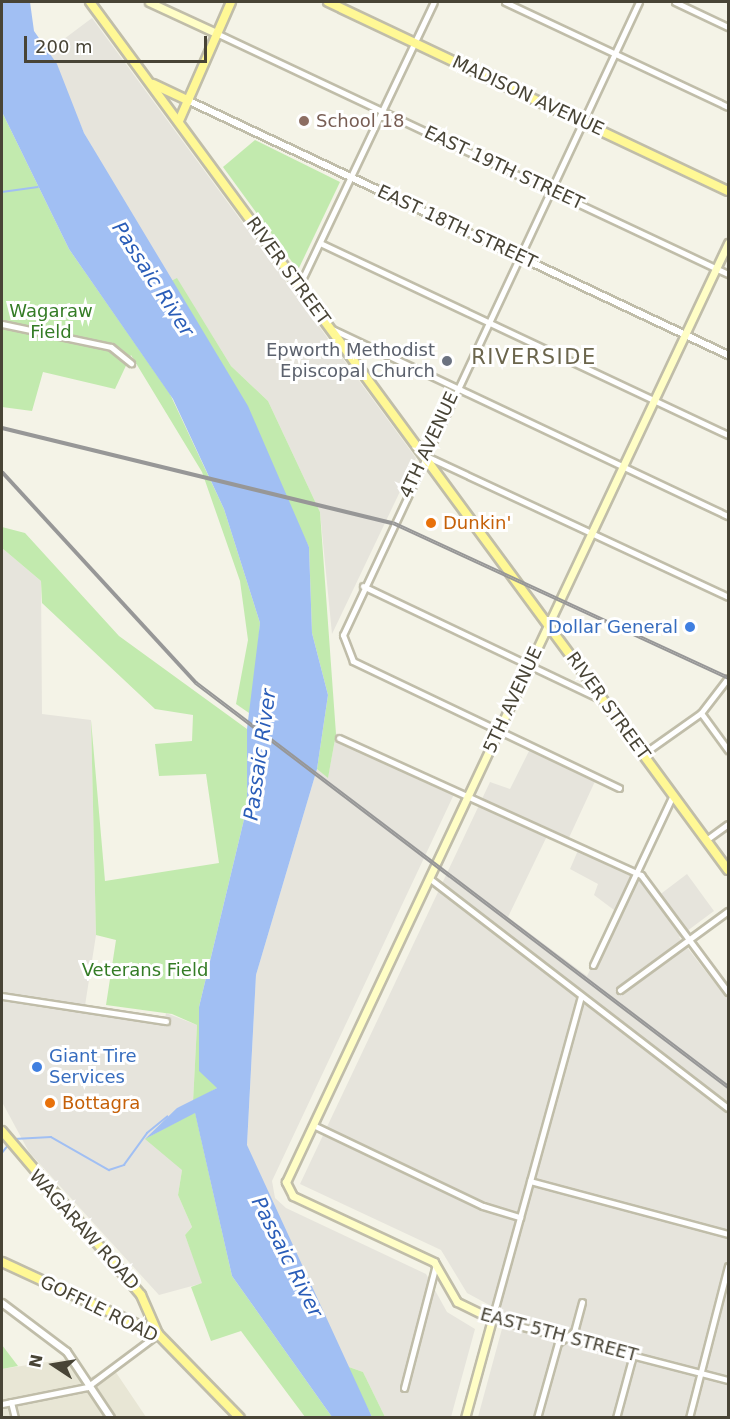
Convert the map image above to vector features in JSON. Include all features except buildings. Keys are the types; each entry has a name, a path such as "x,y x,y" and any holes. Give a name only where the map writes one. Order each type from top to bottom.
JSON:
{"main road":[{"name":"RIVER STREET","path":"90,2 729,870"},
{"name":"EAST 19TH STREET","path":"149,2 216,33"},
{"path":"179,123 185,99 231,2"},
{"name":"MADISON AVENUE","path":"328,2 729,191"},
{"name":"RIVER STREET","path":"146,78 185,99"},
{"name":"5TH AVENUE","path":"313,1125 729,243"},
{"path":"313,1125 286,1182 289,1193 436,1264"},
{"name":"WAGARAW ROAD","path":"4,1135 12,1148 141,1294 158,1334"},
{"name":"GOFFLE ROAD","path":"2,1262 158,1334 240,1418"},
{"name":"EAST 5TH STREET","path":"436,1264 458,1302 492,1319"},
{"path":"465,1418 492,1319"}],"street":[{"path":"299,286 434,2"},
{"path":"506,2 729,107"},
{"name":"4TH AVENUE","path":"499,731 352,662 343,635 363,586 639,2"},
{"path":"675,2 729,27"},
{"name":"EAST 19TH STREET","path":"216,33 729,274"},
{"name":"EAST 18TH STREET","path":"185,99 729,355"},
{"path":"320,243 729,435"},
{"path":"2,324 111,347 131,363"},
{"path":"331,328 729,516"},
{"path":"424,456 729,597"},
{"path":"363,586 604,701"},
{"path":"643,754 701,713 729,678"},
{"path":"701,713 729,750"},
{"path":"499,731 620,788"},
{"path":"339,738 636,872 729,992"},
{"path":"593,965 673,795"},
{"path":"706,840 729,824"},
{"path":"429,878 729,1108"},
{"path":"620,990 729,911"},
{"path":"2,996 166,1021"},
{"path":"492,1319 581,996"},
{"path":"313,1125 483,1206 520,1217"},
{"path":"530,1181 729,1234"},
{"path":"404,1388 436,1264"},
{"path":"689,1418 729,1266"},
{"path":"537,1418 558,1343 574,1332 582,1302"},
{"path":"2,1303 67,1352 93,1384 111,1418"},
{"name":"EAST 5TH STREET","path":"492,1319 729,1380"},
{"path":"2,1404 93,1384 158,1334"},
{"path":"616,1418 633,1355"},
{"path":"11,1402 15,1418"}],"shaded area":[{"path":"92,18 416,458 332,634 320,512 268,401 231,366 177,279 169,282 84,133 48,51"},
{"path":"2,548 41,581 42,714 91,720 96,935 84,1012 164,1024 166,1013 197,1025 193,1102 177,1108 182,1170 178,1195 192,1227 185,1235 203,1283 159,1295 29,1152 2,1102"},
{"path":"336,734 456,790 272,1181 275,1198 286,1208 426,1274 447,1312 475,1329 451,1417 385,1417 363,1372 346,1366 247,1146 256,975 317,769 328,777"},
{"path":"532,745 597,777 567,842 548,834 508,917 587,976 618,913 594,895 598,884 570,869 579,848 638,869 658,896 687,874 714,911 679,937 728,1000 728,1417 478,1417 506,1314 467,1293 441,1250 300,1184 490,782 510,789"},
{"path":"67,1359 81,1381 113,1368 146,1417 2,1418 2,1369"}],"green space":[{"name":"Wagaraw Field","path":"2,112 69,249 170,394 224,509 260,623 252,715 236,704 248,640 240,581 202,472 131,355 115,389 43,372 32,411 2,407"},
{"path":"255,140 340,182 298,270 223,167"},
{"path":"177,278 231,366 268,401 320,512 336,734 328,778 317,769 328,695 312,633 309,547 207,344 169,282"},
{"name":"Veterans Field","path":"2,527 25,533 119,636 247,729 247,807 199,1007 217,1088 193,1102 197,1025 172,1014 106,1005 116,940 96,935 91,720 105,881 219,863 206,774 159,776 155,744 192,741 193,715 155,709 42,603 41,581 2,548"},
{"path":"195,1112 232,1276 332,1417 305,1417 241,1331 211,1341 191,1287 202,1283 185,1235 192,1227 178,1195 182,1170 145,1139"},
{"path":"2,1345 18,1366 2,1369"},
{"path":"346,1366 363,1372 385,1417 372,1417"}],"water":[{"name":"Passaic River","path":"2,2 30,2 34,31 57,64 84,133 248,406 309,547 312,633 328,695 317,769 256,975 247,1145 372,1417 332,1417 232,1276 195,1113 145,1139 177,1108 217,1088 199,1071 199,1007 247,807 247,729 260,623 224,509 173,399 69,249 2,112"}],"waterway":[{"path":"2,192 38,187"},
{"path":"14,1139 51,1137 109,1170 124,1165 147,1133 167,1117"},
{"path":"2,1153 9,1144"}],"railway":[{"path":"2,428 393,523 728,678"},
{"path":"2,472 196,683 728,1087"}],"place":[{"name":"School 18","path":"304,121"},
{"name":"Epworth Methodist Episcopal Church","path":"447,361"},
{"name":"Dunkin'","path":"431,523"},
{"name":"Dollar General","path":"690,627"},
{"name":"Giant Tire Services","path":"37,1067"},
{"name":"Bottagra","path":"50,1103"}],"district":[{"name":"RIVERSIDE","path":"534,357"}]}
